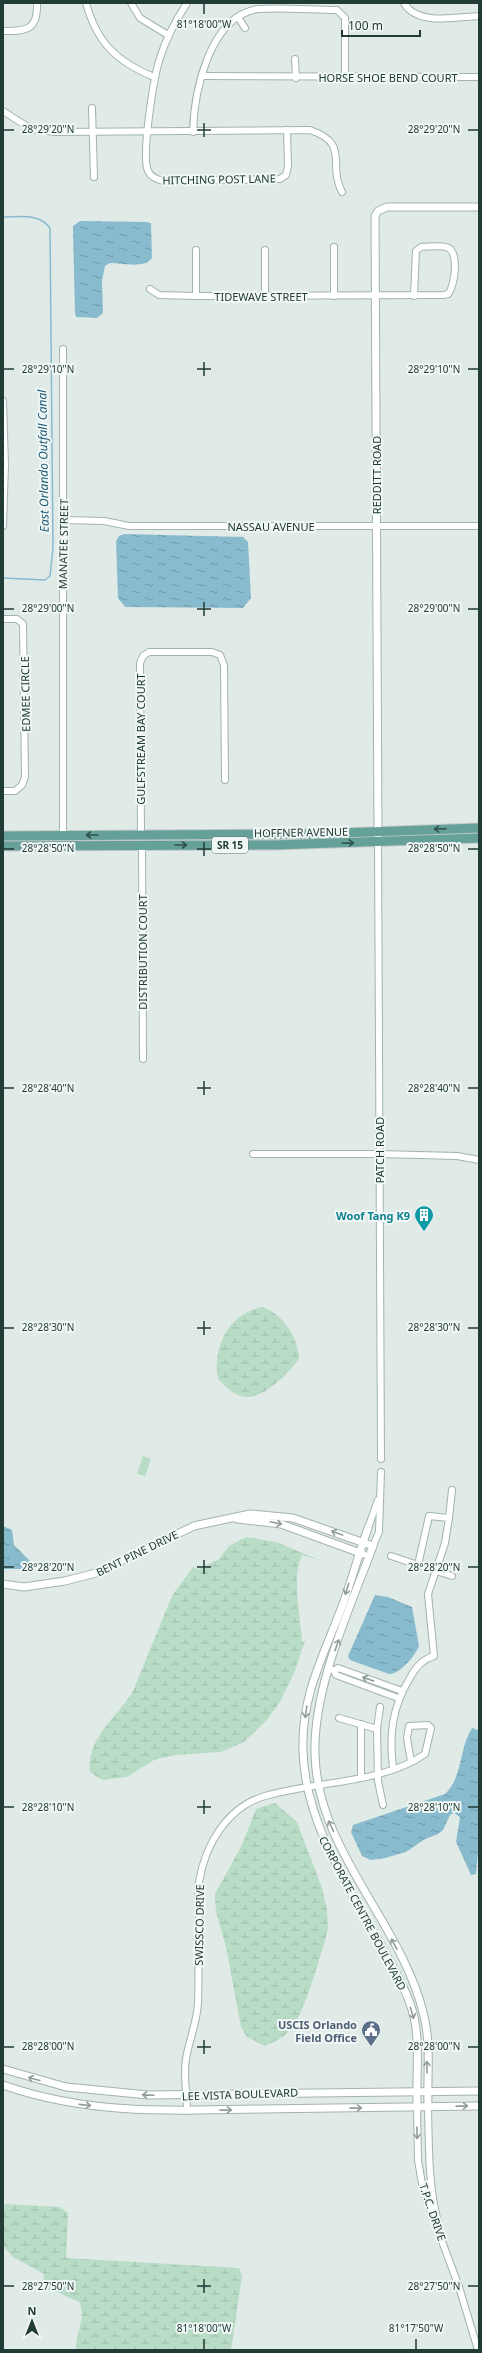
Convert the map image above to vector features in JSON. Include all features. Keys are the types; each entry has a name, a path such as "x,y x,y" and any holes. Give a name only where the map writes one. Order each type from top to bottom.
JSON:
{"main road":[{"name":"HOFFNER AVENUE","path":"3,836 173,835 479,828"},
{"path":"3,840 29,839 35,835"},
{"path":"104,845 114,842 128,841 141,835"},
{"path":"142,845 153,839 170,838 173,835"},
{"name":"HOFFNER AVENUE","path":"3,846 378,842 479,838"}],"street":[{"path":"3,31 20,32 30,28 36,21 37,3"},
{"path":"86,3 101,38 116,57 137,70 154,77"},
{"path":"131,3 140,18 168,35"},
{"name":"HITCHING POST LANE","path":"188,3 168,35 154,77 148,133 148,170 154,178 162,181 280,179 286,175 288,166 287,130"},
{"path":"404,3 410,12 420,17 479,16"},
{"path":"193,132 194,109 202,76 214,45 224,30 238,17 257,10 337,10 345,18 345,77"},
{"path":"238,17 246,28"},
{"path":"295,59 296,78"},
{"name":"HORSE SHOE BEND COURT","path":"202,76 296,78 479,77"},
{"path":"92,108 94,177"},
{"path":"3,111 31,129 55,132 148,133 310,130 323,134 332,142 337,157 337,182 342,192"},
{"name":"REDDITT ROAD","path":"378,842 375,220 378,211 387,207 479,207"},
{"name":"TIDEWAVE STREET","path":"150,289 159,295 196,296 414,296 444,295 453,289 454,255 451,249 446,247 421,247 416,251 414,296"},
{"path":"334,248 334,296"},
{"path":"196,250 196,296"},
{"path":"265,250 265,296"},
{"name":"MANATEE STREET","path":"63,349 63,835"},
{"path":"3,401 4,523"},
{"name":"NASSAU AVENUE","path":"64,520 104,521 129,526 479,526"},
{"name":"EDMEE CIRCLE","path":"3,619 17,619 22,624 24,636 25,777 22,785 15,791 3,791"},
{"name":"GULFSTREAM BAY COURT","path":"141,835 140,663 143,656 149,652 212,652 220,655 224,665 225,780"},
{"name":"PATCH ROAD","path":"378,842 381,1459"},
{"name":"DISTRIBUTION COURT","path":"142,845 143,1059"},
{"path":"253,1154 379,1154 457,1156 479,1160"},
{"name":"CORPORATE CENTRE BOULEVARD","path":"381,1472 379,1532 331,1670 316,1722 315,1754 318,1784 326,1814 338,1842 413,1983 424,2017 428,2106"},
{"path":"394,1768 391,1733 398,1698 412,1674 426,1658 434,1656 428,1602 445,1543 452,1490"},
{"name":"CORPORATE CENTRE BOULEVARD","path":"380,1492 342,1604 317,1665 304,1719 303,1752 307,1786 318,1826 338,1868 404,1987 414,2018 417,2106"},
{"name":"BENT PINE DRIVE","path":"3,1584 24,1587 65,1581 96,1573 194,1526 250,1514 280,1515 310,1523 373,1546"},
{"path":"418,1565 429,1516 449,1518"},
{"name":"BENT PINE DRIVE","path":"223,1519 256,1520 281,1524 370,1556"},
{"path":"391,1556 452,1576"},
{"path":"317,1665 331,1670 336,1675 398,1698"},
{"path":"331,1670 338,1668 402,1691"},
{"path":"380,1707 377,1729 378,1781 383,1806"},
{"path":"340,1718 377,1729"},
{"path":"361,1724 361,1776"},
{"name":"SWISSCO DRIVE","path":"186,2110 186,2060 196,2024 198,2004 199,1883 204,1861 222,1824 242,1806 264,1796 307,1786 378,1773 411,1762 425,1754 432,1728 428,1725 410,1726 407,1738 411,1762"},
{"name":"LEE VISTA BOULEVARD","path":"3,2069 73,2088 148,2095 187,2096 479,2091"},
{"name":"LEE VISTA BOULEVARD","path":"3,2085 63,2102 112,2108 186,2110 479,2106"},
{"name":"T.P.C. DRIVE","path":"417,2106 418,2160 423,2190 459,2287 478,2350"},
{"name":"T.P.C. DRIVE","path":"428,2106 428,2159 434,2208 444,2246"}],"green space":[{"path":"262,1307 270,1310 288,1327 296,1343 299,1359 283,1377 269,1389 254,1396 243,1397 231,1391 218,1379 218,1355 225,1334 232,1324 250,1311"},
{"path":"143,1456 151,1459 145,1476 137,1474"},
{"path":"246,1537 276,1542 324,1562 303,1555 299,1562 297,1595 302,1642 305,1641 294,1673 280,1702 267,1720 244,1742 221,1752 175,1755 154,1760 127,1777 102,1780 90,1772 90,1760 93,1749 104,1729 133,1691 172,1596 193,1567 199,1569 219,1559 229,1546"},
{"path":"275,1803 297,1822 322,1888 327,1910 328,1928 314,1977 299,2016 293,2027 284,2036 265,2046 247,2037 241,2027 226,1947 216,1912 215,1894 242,1845 256,1809"},
{"path":"6,2204 60,2207 68,2213 66,2258 239,2268 242,2276 231,2350 76,2350 77,2337 82,2315 79,2302 57,2292 43,2289 44,2274 13,2257 3,2246 3,2207"}],"water":[{"path":"80,221 151,223 152,258 149,261 139,264 110,263 105,266 102,281 103,313 97,318 76,317 75,312 73,226"},
{"path":"124,534 243,537 248,542 251,598 243,608 125,607 118,598 116,541 119,536"},
{"path":"3,1526 12,1530 14,1545 31,1562 31,1569 3,1569"},
{"path":"375,1595 388,1597 412,1607 419,1646 407,1664 398,1671 389,1674 350,1660 348,1656"},
{"path":"472,1728 478,1730 479,1736 479,1841 476,1874 471,1875 456,1842 460,1817 454,1813 450,1815 443,1830 438,1834 425,1839 406,1852 371,1860 362,1856 351,1832 353,1825 445,1794 455,1779 465,1744"}],"waterway":[{"name":"East Orlando Outfall Canal","path":"3,217 35,218 46,223 50,228 53,548 50,576 45,580 3,578"}],"place":[{"name":"Woof Tang K9","path":"424,1232"},
{"name":"USCIS Orlando Field Office","path":"371,2047"}]}
